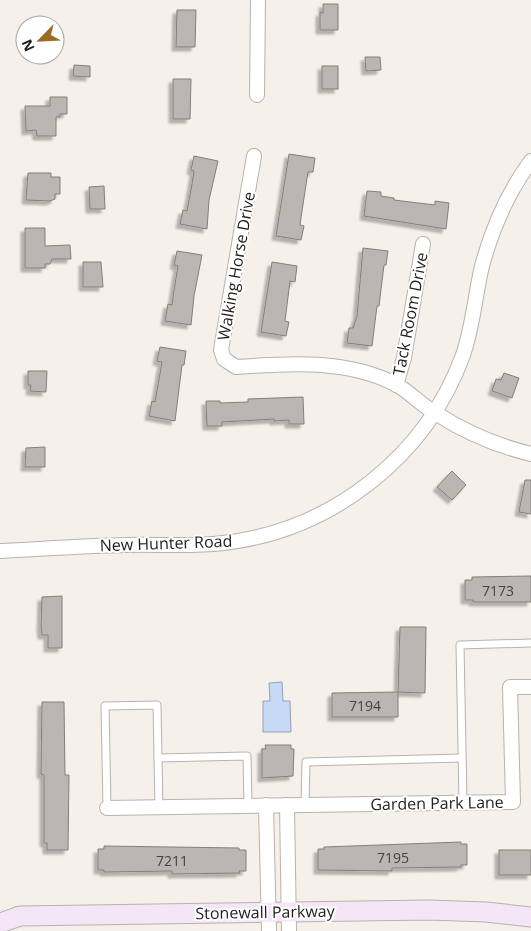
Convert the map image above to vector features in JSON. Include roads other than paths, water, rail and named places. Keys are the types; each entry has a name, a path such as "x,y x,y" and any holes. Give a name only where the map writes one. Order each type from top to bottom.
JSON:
{"street":[{"path":"257,95 258,0"},
{"name":"Walking Horse Drive","path":"254,156 238,261 221,350 224,359 236,367 293,364 334,366 372,374 396,385 434,413 481,437 531,454"},
{"name":"New Hunter Road","path":"0,551 108,545 222,543 254,538 286,529 324,512 372,482 397,461 434,413 451,383 463,354 473,318 482,267 494,230 507,200 531,160"},
{"name":"Tack Room Drive","path":"396,385 404,358 423,244"},
{"name":"Garden Park Lane","path":"107,808 512,802 510,688 531,687"},
{"path":"287,805 290,931"},
{"path":"266,806 269,922"},
{"name":"Stonewall Parkway","path":"0,923 20,916 269,922 289,912 429,910 486,912 531,918"}],"lane":[{"path":"463,802 460,645 531,643"},
{"path":"107,808 105,706 156,705 158,807"},
{"path":"158,758 247,756 248,806"},
{"path":"305,804 306,762 462,758"}],"water":[{"path":"282,682 283,701 290,701 291,732 263,732 263,701 270,701 269,683"}]}
